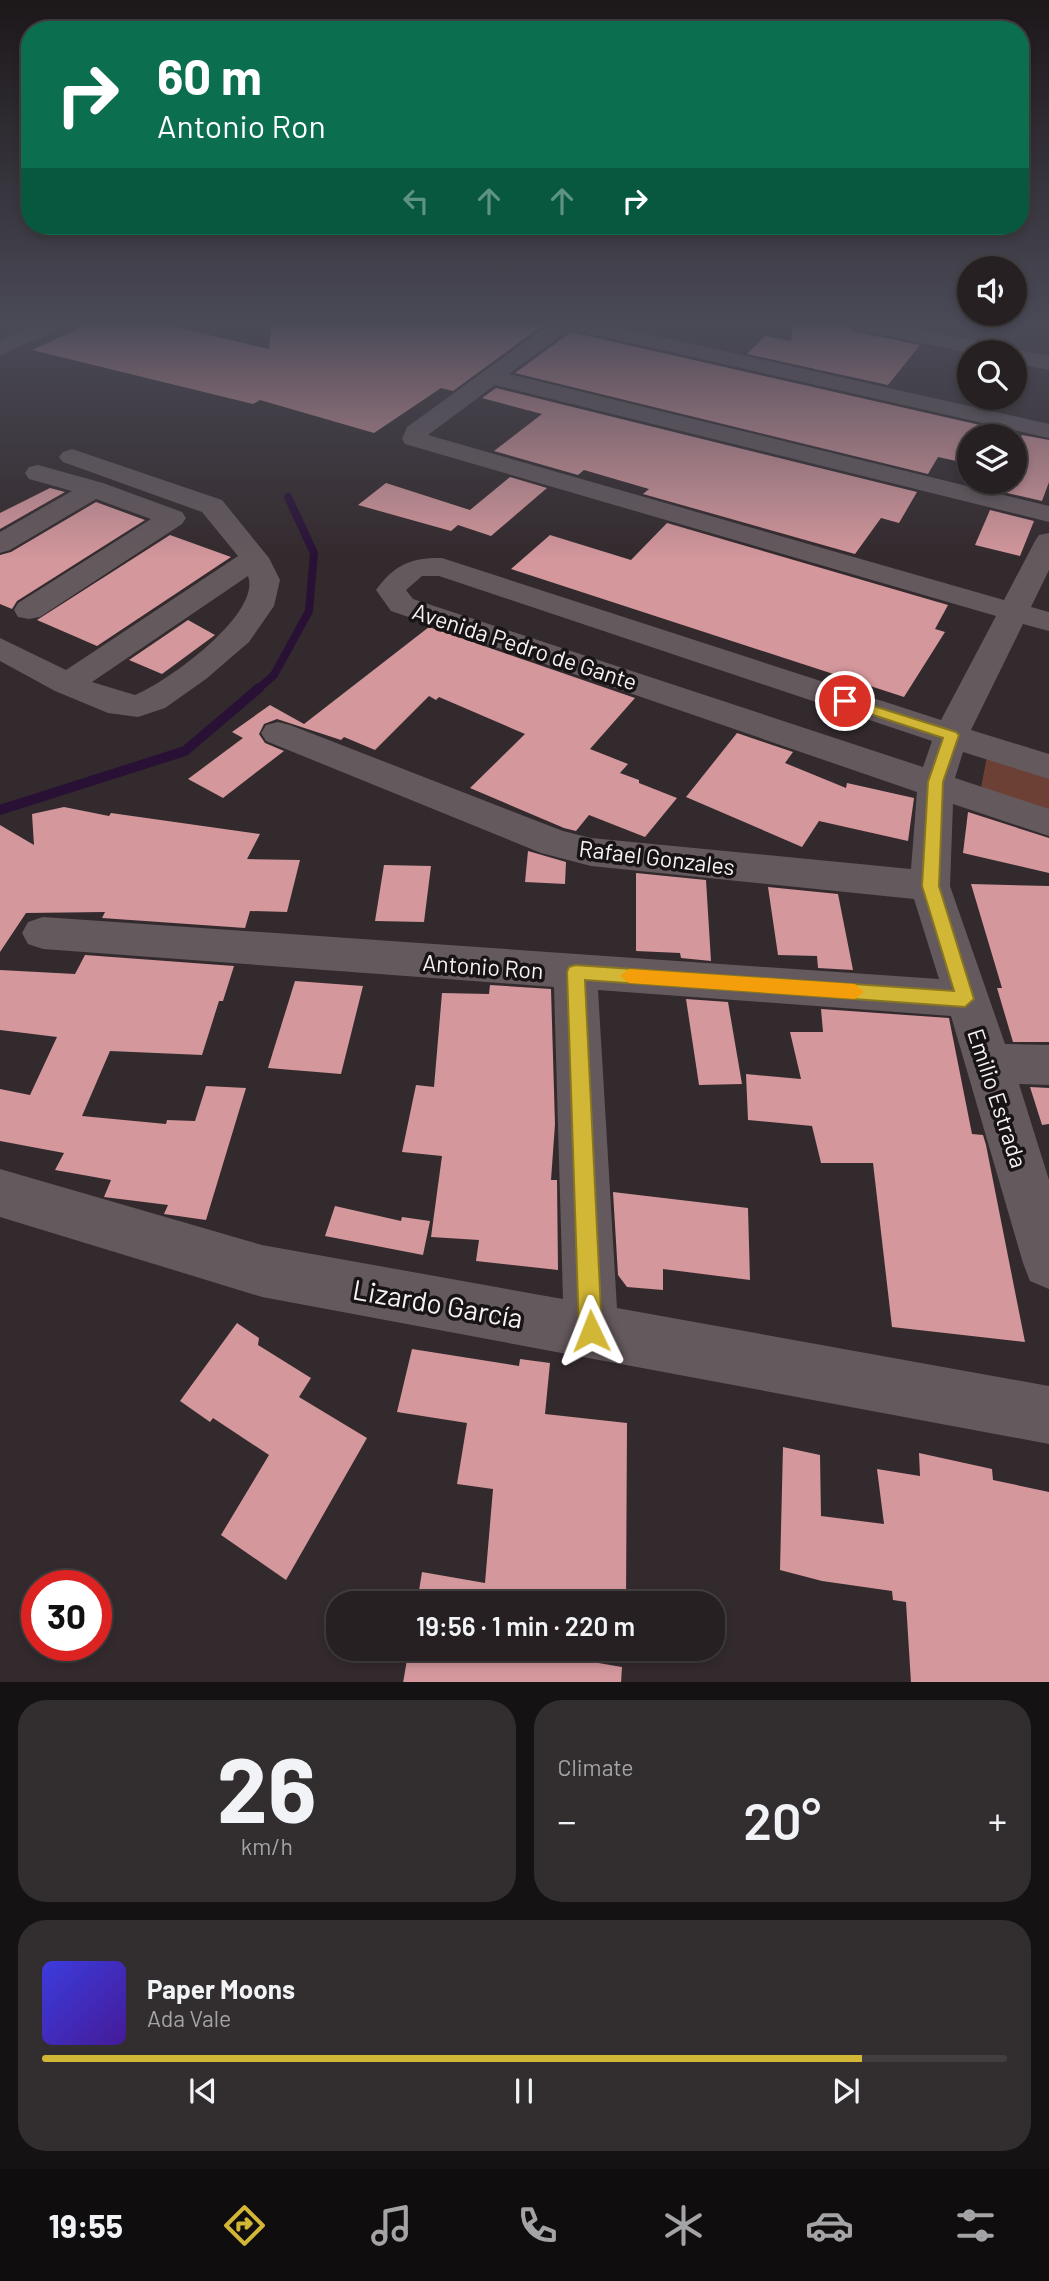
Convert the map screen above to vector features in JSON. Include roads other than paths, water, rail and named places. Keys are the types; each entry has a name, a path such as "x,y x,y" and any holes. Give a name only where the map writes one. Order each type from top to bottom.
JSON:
{"street":[{"path":"458,401 416,432 414,439 1032,617"},
{"path":"592,401 1049,514"},
{"path":"918,401 1049,431"},
{"path":"0,648 68,684 120,705 138,706 153,700 238,635 259,606 265,580 255,558 212,506 72,457"},
{"path":"29,610 172,518 94,489 38,473"},
{"path":"0,544 94,489"},
{"name":"Emilio Estrada","path":"1049,541 1032,617 951,735 936,782 930,886 965,999 989,1063 1049,1263"},
{"path":"68,684 255,558"},
{"name":"Avenida Pedro de Gante","path":"1049,766 442,567 420,566 400,575 391,590 401,605 936,782 1049,823"},
{"name":"Rafael Gonzales","path":"278,733 555,843 590,852 930,886"},
{"name":"Antonio Ron","path":"43,933 965,999"},
{"path":"575,972 591,1331"},
{"path":"989,1063 1049,1065"},
{"name":"Lizardo García","path":"0,1193 262,1271 1049,1415"}],"waterway":[{"path":"257,690 274,675 309,611 314,553 288,497"},
{"path":"0,810 185,751 259,688"}]}
